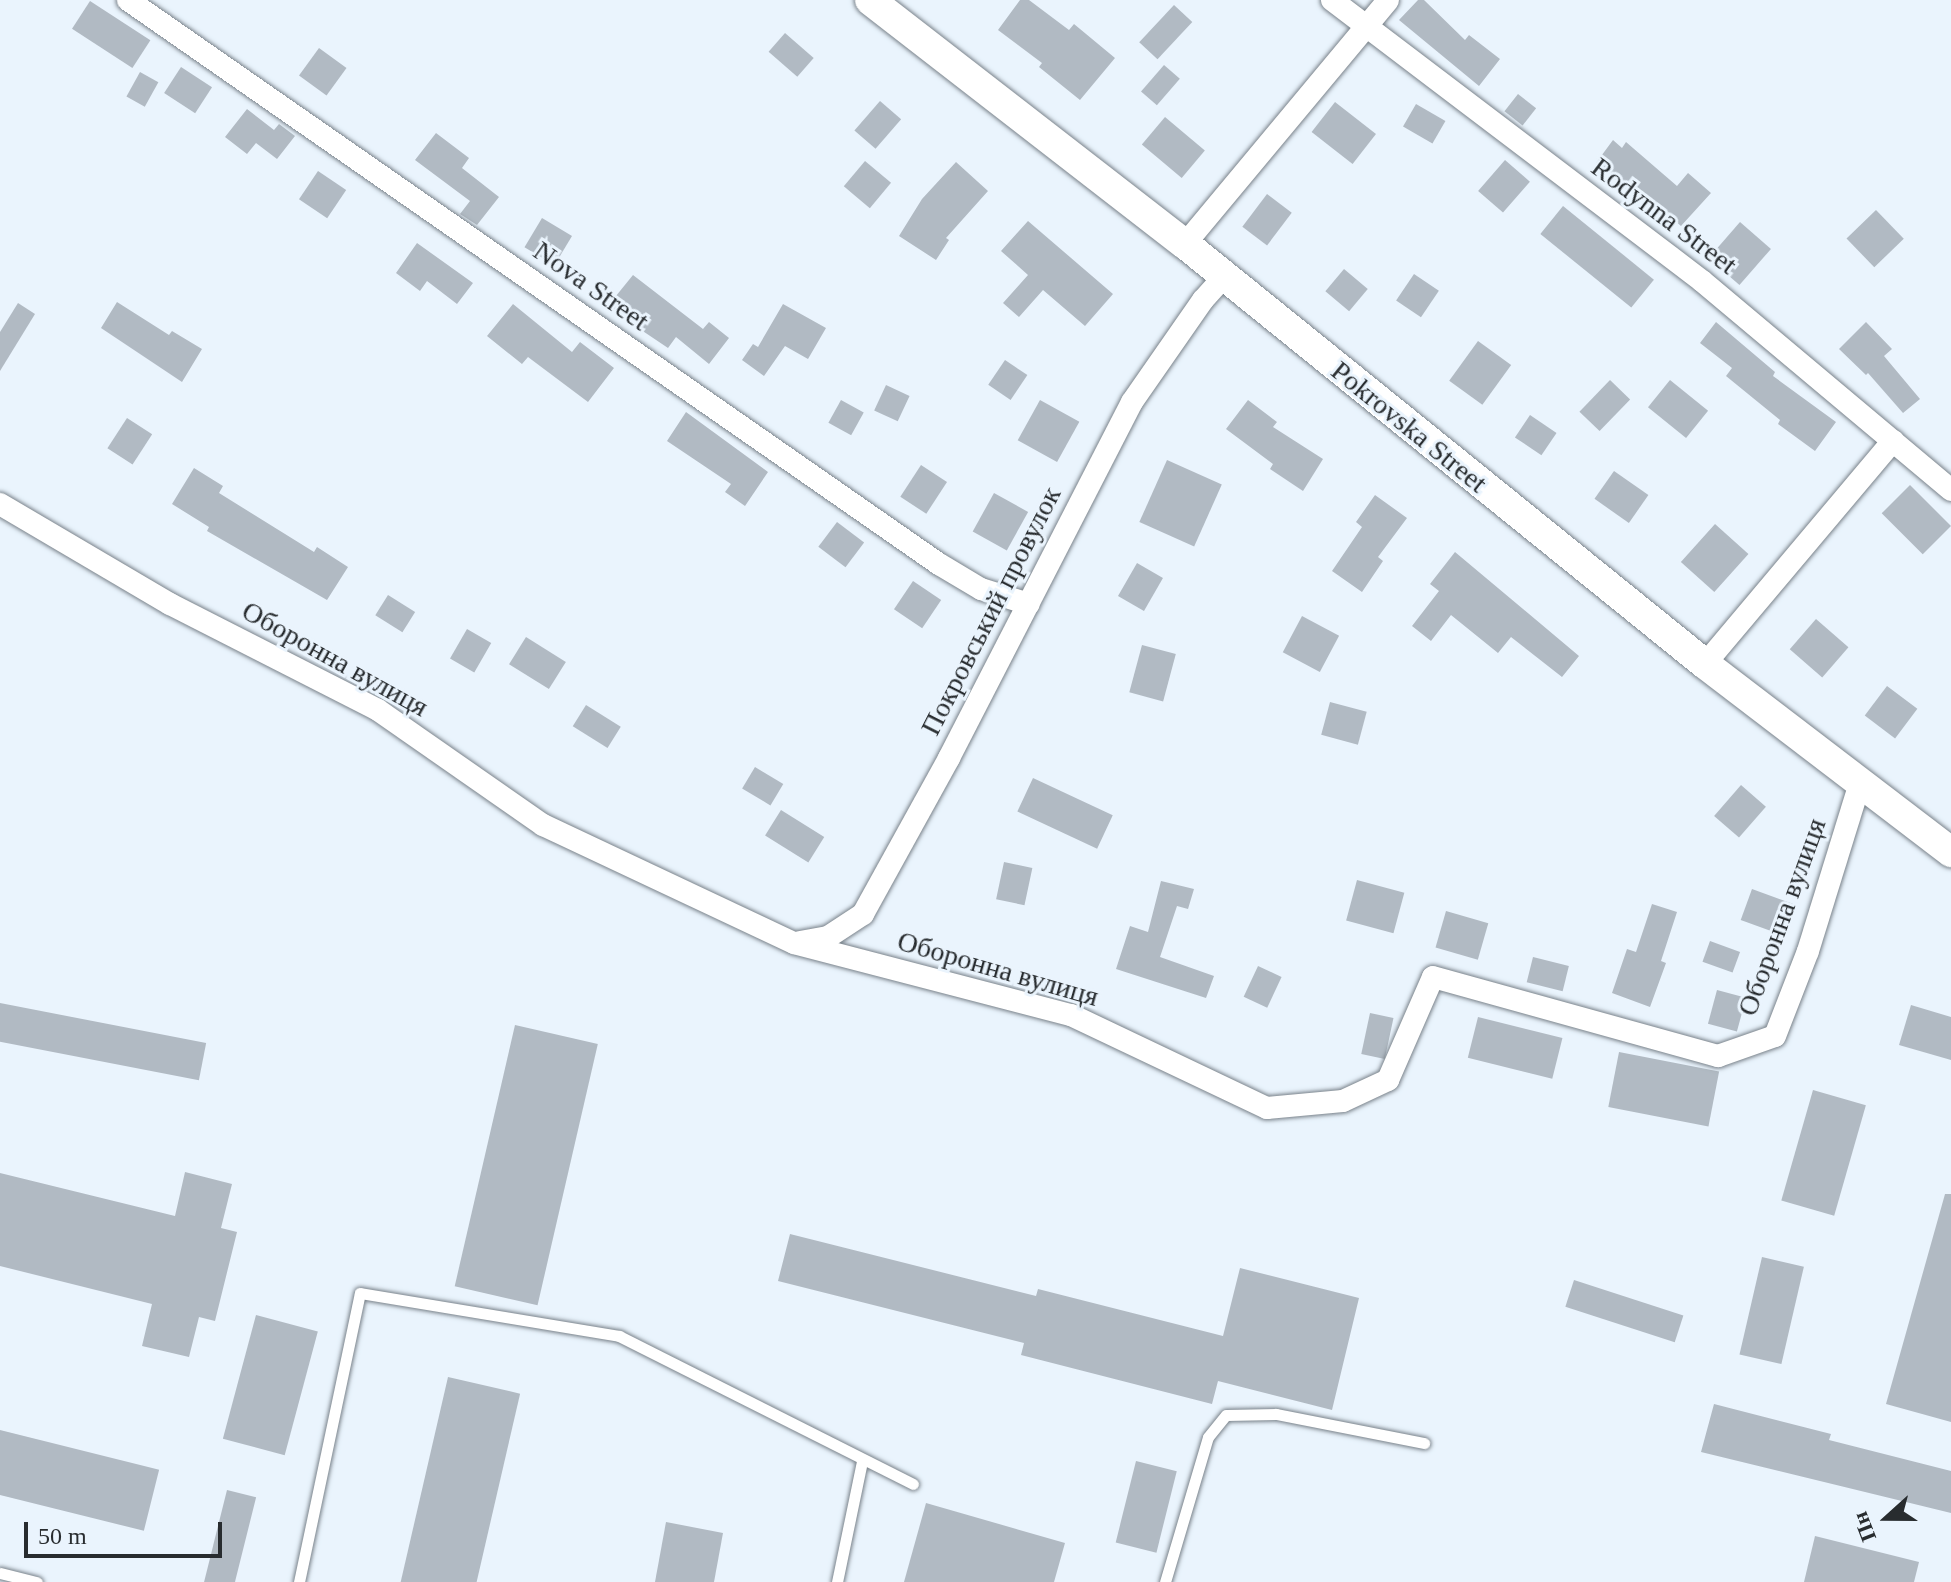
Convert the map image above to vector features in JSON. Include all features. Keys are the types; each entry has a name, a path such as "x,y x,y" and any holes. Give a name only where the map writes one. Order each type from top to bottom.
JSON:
{"street":[{"name":"Nova Street","path":"128,0 939,564 981,589 1029,604"},
{"name":"Pokrovska Street","path":"870,0 1185,244 1223,278 1705,664 1951,852"},
{"name":"Rodynna Street","path":"1332,0 1702,281 1951,490"},
{"path":"1185,244 1363,26 1388,0"},
{"name":"Покровський провулок","path":"794,943 828,937 863,914 1029,604 1132,402 1203,300 1223,278"},
{"path":"1705,664 1893,441"},
{"name":"Оборонна вулиця","path":"0,504 170,604 378,710 543,825 794,943 1071,1015 1267,1108 1343,1101 1388,1080 1433,977 1718,1056 1775,1036 1808,951 1860,783"}],"lane":[{"path":"299,1582 360,1293 619,1336 913,1484"},
{"path":"1165,1582 1208,1437 1226,1415 1276,1414 1424,1443"},
{"path":"837,1582 862,1461"},
{"path":"0,1573 37,1582"}],"building":[{"path":"1020,0 1029,0 1069,30 1074,24 1115,58 1080,100 1039,67 1042,63 998,30"},
{"path":"1418,0 1424,0 1465,40 1469,35 1500,59 1479,86 1399,20"},
{"path":"90,1 150,40 132,68 72,29"},
{"path":"1174,5 1192,22 1158,59 1139,42"},
{"path":"785,33 814,58 797,77 769,52"},
{"path":"319,48 347,68 327,95 299,76"},
{"path":"1164,65 1180,79 1157,105 1141,91"},
{"path":"181,67 212,87 195,113 164,93"},
{"path":"140,72 158,82 145,107 126,96"},
{"path":"1518,94 1536,108 1523,125 1504,111"},
{"path":"880,101 901,119 876,149 854,130"},
{"path":"1335,102 1376,134 1353,164 1312,132"},
{"path":"1416,104 1445,121 1432,144 1403,127"},
{"path":"247,109 274,130 279,124 295,136 277,159 256,143 247,154 225,137"},
{"path":"1165,117 1205,150 1182,178 1142,145"},
{"path":"436,133 469,158 462,168 499,197 477,225 460,214 470,201 415,160"},
{"path":"1613,140 1622,148 1626,142 1677,186 1688,173 1711,193 1681,226 1632,184 1627,190 1596,163"},
{"path":"1505,160 1530,182 1503,213 1478,191"},
{"path":"865,161 891,183 870,208 844,186"},
{"path":"956,162 988,191 946,238 949,240 936,260 899,236 922,199"},
{"path":"318,171 346,190 327,218 299,199"},
{"path":"1267,194 1292,213 1267,245 1242,227"},
{"path":"1563,206 1654,280 1631,308 1540,234"},
{"path":"1876,210 1904,239 1874,267 1847,238"},
{"path":"542,218 572,236 554,265 524,247"},
{"path":"1028,221 1113,294 1085,326 1043,290 1019,317 1003,303 1028,275 1001,251"},
{"path":"1740,222 1771,249 1739,285 1709,258"},
{"path":"417,243 473,283 457,304 427,281 420,291 396,273"},
{"path":"1344,269 1368,289 1349,311 1325,291"},
{"path":"1414,274 1439,291 1421,317 1396,301"},
{"path":"633,275 703,329 709,322 729,338 709,364 676,337 668,348 607,307"},
{"path":"117,302 169,335 172,331 202,349 182,382 101,328"},
{"path":"18,303 35,314 0,371 0,332"},
{"path":"513,304 572,352 580,342 614,368 588,402 528,357 522,364 487,336"},
{"path":"783,304 826,328 808,359 785,346 764,376 742,360 753,344 758,347"},
{"path":"1716,322 1775,372 1773,376 1836,422 1815,451 1778,424 1780,420 1726,376 1732,368 1700,343"},
{"path":"1866,322 1892,349 1884,356 1920,399 1903,413 1868,373 1866,375 1839,349"},
{"path":"1478,341 1511,365 1482,405 1449,381"},
{"path":"1005,360 1027,375 1011,400 988,385"},
{"path":"1610,380 1630,399 1600,431 1579,412"},
{"path":"1670,380 1708,411 1686,438 1648,407"},
{"path":"886,385 910,396 898,421 874,410"},
{"path":"841,400 864,413 851,435 828,423"},
{"path":"1040,400 1079,422 1057,462 1018,440"},
{"path":"1248,400 1277,422 1273,427 1323,459 1303,491 1270,469 1273,464 1226,429"},
{"path":"686,412 768,472 745,506 725,492 731,484 667,441"},
{"path":"1530,415 1557,433 1541,455 1515,437"},
{"path":"127,418 152,434 133,465 107,448"},
{"path":"1167,460 1222,484 1194,547 1139,522"},
{"path":"921,465 947,482 926,514 900,497"},
{"path":"194,468 223,486 219,493 314,552 317,547 348,567 327,600 207,531 209,527 172,504"},
{"path":"1614,471 1648,495 1629,523 1594,499"},
{"path":"1910,485 1951,526 1923,554 1882,513"},
{"path":"994,493 1028,512 1007,550 973,531"},
{"path":"1375,495 1407,518 1378,557 1383,561 1362,592 1332,571 1362,527 1356,522"},
{"path":"837,522 864,542 845,567 818,547"},
{"path":"1715,524 1748,554 1714,592 1681,562"},
{"path":"1455,552 1579,656 1562,677 1511,637 1498,653 1451,615 1431,641 1412,626 1439,591 1430,584"},
{"path":"1137,563 1163,578 1144,611 1118,596"},
{"path":"913,581 941,600 922,628 894,609"},
{"path":"388,595 415,612 402,632 375,615"},
{"path":"1302,616 1339,636 1320,672 1283,652"},
{"path":"1816,619 1848,647 1822,677 1790,649"},
{"path":"467,629 491,643 474,672 450,658"},
{"path":"526,637 566,662 549,689 509,664"},
{"path":"1142,645 1176,654 1163,701 1129,692"},
{"path":"1887,686 1917,709 1895,738 1865,716"},
{"path":"1330,702 1367,712 1358,745 1321,735"},
{"path":"586,705 621,727 608,748 573,726"},
{"path":"755,767 783,784 770,805 742,788"},
{"path":"1033,778 1113,815 1097,849 1017,812"},
{"path":"1741,785 1766,807 1739,838 1714,816"},
{"path":"781,810 824,837 808,862 765,835"},
{"path":"1004,862 1032,868 1024,905 996,899"},
{"path":"1357,880 1404,893 1393,933 1346,921"},
{"path":"1161,881 1194,889 1188,909 1177,906 1160,957 1214,976 1206,998 1116,969 1130,926 1148,932"},
{"path":"1752,889 1796,905 1785,936 1741,920"},
{"path":"1652,904 1677,912 1661,961 1666,963 1650,1007 1612,993 1627,949 1636,952"},
{"path":"1446,911 1488,923 1478,960 1436,948"},
{"path":"1710,941 1740,952 1733,973 1702,962"},
{"path":"1533,957 1569,966 1563,991 1527,982"},
{"path":"1258,966 1282,977 1267,1008 1244,997"},
{"path":"1717,990 1746,998 1737,1032 1708,1024"},
{"path":"0,1003 206,1043 199,1080 0,1042"},
{"path":"1911,1005 1951,1017 1951,1060 1899,1045"},
{"path":"1370,1013 1393,1018 1385,1059 1361,1054"},
{"path":"1478,1017 1562,1038 1552,1079 1468,1058"},
{"path":"515,1025 598,1044 538,1305 455,1286"},
{"path":"1619,1052 1719,1071 1708,1126 1608,1107"},
{"path":"1813,1090 1866,1105 1834,1216 1781,1201"},
{"path":"185,1172 232,1184 221,1228 237,1232 215,1321 199,1317 189,1357 142,1346 152,1304 0,1266 0,1173 175,1216"},
{"path":"1945,1194 1951,1194 1951,1422 1886,1404"},
{"path":"790,1234 1036,1296 1038,1289 1223,1336 1240,1268 1359,1298 1332,1410 1218,1381 1212,1404 1021,1355 1024,1343 778,1281"},
{"path":"1762,1257 1804,1267 1781,1364 1740,1354"},
{"path":"1574,1280 1683,1316 1675,1342 1565,1307"},
{"path":"256,1315 318,1332 285,1455 223,1439"},
{"path":"448,1377 520,1394 477,1582 401,1582"},
{"path":"1714,1404 1831,1434 1829,1440 1951,1471 1951,1513 1701,1452"},
{"path":"0,1430 159,1470 144,1531 0,1495"},
{"path":"1136,1461 1177,1471 1156,1553 1116,1543"},
{"path":"227,1490 256,1497 235,1582 204,1582"},
{"path":"926,1503 1065,1543 1054,1582 904,1582"},
{"path":"666,1522 723,1533 714,1582 655,1582"},
{"path":"1815,1536 1919,1562 1914,1582 1804,1582"}]}
